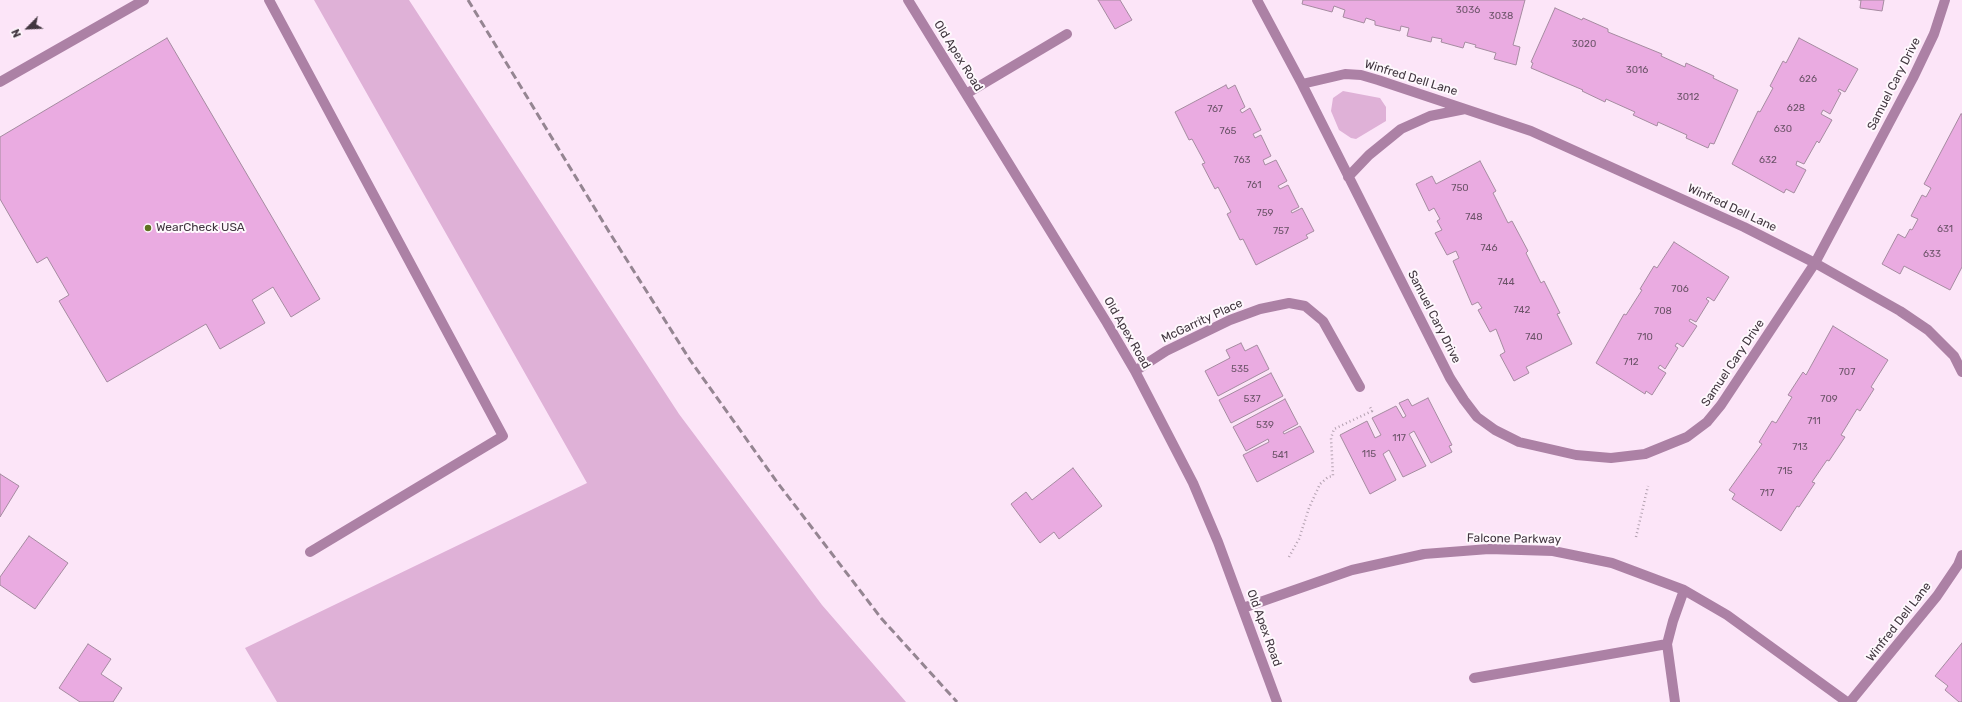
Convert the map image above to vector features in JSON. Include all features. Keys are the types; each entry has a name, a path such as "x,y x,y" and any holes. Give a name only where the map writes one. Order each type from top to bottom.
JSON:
{"street":[{"path":"0,82 144,0"},
{"path":"269,0 503,436 310,552"},
{"name":"Old Apex Road","path":"908,0 1135,371 1192,483 1218,542 1277,702"},
{"name":"Samuel Cary Drive","path":"1257,0 1302,84 1450,378 1477,417 1495,430 1519,442 1548,450 1576,455 1611,458 1645,454 1687,437 1707,422 1721,405 1815,264 1913,78 1934,34 1944,0"},
{"path":"966,94 1067,34"},
{"name":"Winfred Dell Lane","path":"1302,84 1344,74 1361,76 1378,80 1531,131 1744,227 1900,311 1928,330 1954,356 1962,372"},
{"name":"Winfred Dell Lane","path":"1348,177 1369,155 1402,129 1430,116 1465,109"},
{"name":"McGarrity Place","path":"1135,371 1166,351 1230,320 1260,309 1289,303 1305,306 1323,321 1360,388"},
{"name":"Falcone Parkway","path":"1243,608 1352,570 1424,554 1489,550 1553,551 1612,563 1684,590 1727,615 1847,702"},
{"name":"Winfred Dell Lane","path":"1850,702 1937,596 1958,565 1962,555"},
{"path":"1675,702 1667,644 1684,590"},
{"path":"1474,678 1667,644"}],"path":[{"path":"1290,557 1299,539 1309,508 1320,484 1328,477 1333,476 1331,438 1334,429 1372,410 1360,388"},
{"path":"1636,537 1648,486"}],"shaded area":[{"path":"314,0 409,0 679,414 822,605 906,702 277,702 245,648 587,483"},
{"path":"1343,91 1380,98 1386,107 1386,121 1356,139 1351,138 1339,130 1331,111 1333,98"}],"building":[{"path":"1098,0 1120,0 1132,20 1115,29"},
{"path":"1303,0 1525,0 1513,45 1520,47 1516,65 1494,59 1496,53 1475,47 1476,45 1465,42 1463,48 1441,42 1442,39 1432,37 1431,42 1407,36 1409,28 1401,26 1400,31 1375,25 1375,21 1366,18 1364,23 1343,17 1345,10 1334,6 1332,12 1302,4"},
{"path":"1861,0 1884,0 1882,11 1860,8"},
{"path":"1555,8 1582,20 1583,18 1608,29 1608,32 1662,54 1661,56 1685,67 1686,63 1714,76 1713,78 1738,90 1714,144 1710,143 1708,148 1686,138 1687,135 1658,122 1657,126 1633,115 1635,112 1606,99 1605,102 1582,91 1583,90 1531,68 1533,63 1531,62"},
{"name":"WearCheck USA","path":"167,38 320,299 291,317 273,287 252,300 265,323 220,349 206,324 107,382 59,301 69,295 47,257 37,263 0,199 0,137"},
{"path":"1799,38 1858,69 1845,92 1839,89 1838,91 1841,93 1830,114 1823,110 1821,114 1832,120 1819,143 1817,141 1804,164 1797,161 1796,165 1806,170 1794,193 1786,189 1784,193 1732,164 1758,111 1760,112 1773,88 1770,86 1783,61 1786,63"},
{"path":"1226,85 1228,89 1235,85 1245,107 1240,110 1242,113 1250,108 1261,130 1253,134 1255,138 1261,135 1271,156 1263,160 1265,165 1276,160 1287,181 1278,186 1280,189 1288,185 1299,207 1291,211 1292,213 1302,208 1314,231 1306,235 1308,238 1256,265 1243,239 1240,240 1227,214 1231,212 1218,187 1215,189 1202,164 1205,163 1192,139 1189,140 1175,112"},
{"path":"1961,114 1962,267 1950,290 1904,266 1900,274 1882,264 1898,234 1905,238 1910,229 1912,230 1918,219 1911,216 1922,195 1926,197 1931,188 1924,184"},
{"path":"1480,161 1496,191 1493,193 1508,223 1512,221 1528,251 1526,253 1541,283 1544,281 1560,313 1557,314 1572,344 1526,367 1529,373 1514,381 1500,355 1505,352 1496,329 1490,332 1478,310 1482,308 1478,302 1472,305 1453,261 1459,258 1456,251 1447,255 1435,233 1442,230 1437,221 1440,219 1434,208 1429,211 1416,184 1432,176 1436,184"},
{"path":"1674,242 1729,277 1714,301 1708,297 1706,299 1709,301 1696,322 1690,319 1689,321 1697,326 1683,347 1677,343 1675,346 1678,348 1665,369 1660,365 1658,368 1666,373 1652,395 1646,391 1645,394 1596,363 1624,314 1626,315 1642,290 1640,289 1654,266 1657,268"},
{"path":"1833,326 1888,360 1871,387 1874,389 1860,411 1857,409 1841,435 1845,437 1829,461 1827,460 1812,482 1815,483 1799,507 1797,506 1781,531 1732,499 1735,494 1729,490 1762,444 1759,442 1772,421 1776,423 1792,397 1788,395 1803,372 1806,375"},
{"path":"1241,343 1245,351 1257,345 1269,369 1218,396 1205,371 1230,358 1226,350"},
{"path":"1271,373 1283,396 1231,423 1219,400"},
{"path":"1428,398 1452,445 1449,446 1452,452 1431,463 1414,431 1409,434 1426,466 1403,477 1389,450 1383,454 1396,480 1370,494 1340,435 1367,421 1375,438 1381,435 1372,418 1396,406 1403,418 1406,416 1399,403 1408,399 1412,406"},
{"path":"1285,399 1298,424 1283,432 1284,434 1300,426 1314,452 1257,482 1243,455 1269,442 1268,439 1246,451 1233,427"},
{"path":"1073,468 1102,506 1059,539 1054,532 1040,543 1011,504 1026,492 1032,500"},
{"path":"0,474 19,486 0,517"},
{"path":"29,536 68,563 35,609 0,585 0,577"},
{"path":"1962,643 1962,702 1959,702 1945,690 1948,686 1935,676"},
{"path":"88,644 111,659 101,674 122,688 113,702 80,702 59,688"}],"railway":[{"path":"468,0 611,235 690,360 777,482 881,618 957,702"}],"place":[{"name":"WearCheck USA","path":"148,228"}]}
